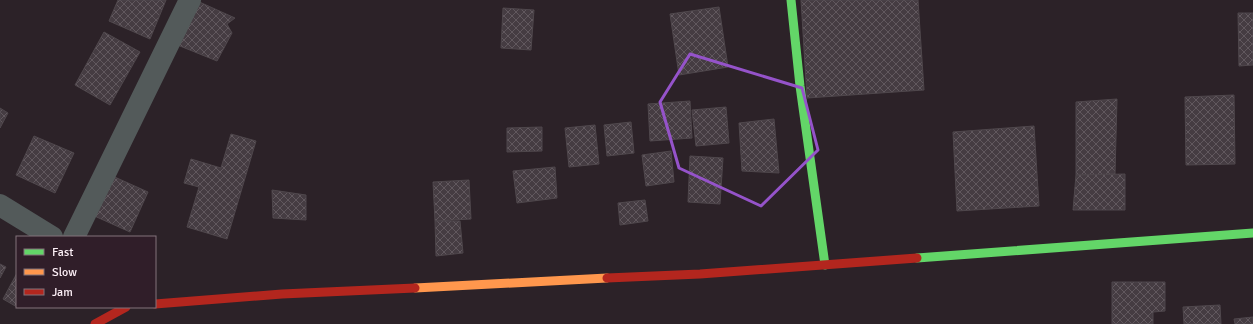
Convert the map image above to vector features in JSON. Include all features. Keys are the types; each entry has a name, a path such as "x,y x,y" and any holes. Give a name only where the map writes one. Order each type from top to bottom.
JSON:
{"street":[{"path":"74,236 190,0"},
{"path":"791,0 800,86 825,265"},
{"path":"0,205 50,236"},
{"path":"156,304 282,294 700,274 953,254 1253,233"},
{"path":"95,324 124,308"}],"highlighted area":[{"path":"690,54 802,88 818,150 761,206 679,168 660,102"}],"building":[{"path":"118,0 166,0 150,39 109,21"},
{"path":"195,0 235,18 227,24 232,33 217,61 175,44"},
{"path":"801,0 918,0 924,90 807,98"},
{"path":"719,7 728,67 679,75 670,14"},
{"path":"503,8 534,10 531,50 501,48"},
{"path":"1238,13 1253,13 1253,65 1239,66"},
{"path":"104,32 140,52 110,105 75,85"},
{"path":"1234,95 1235,164 1186,165 1185,97"},
{"path":"1117,99 1115,174 1076,175 1076,102"},
{"path":"690,101 692,138 650,141 648,104"},
{"path":"726,107 729,143 696,146 692,110"},
{"path":"0,108 8,113 0,128"},
{"path":"774,119 779,173 742,171 739,123"},
{"path":"631,122 634,153 607,156 604,125"},
{"path":"595,125 599,164 569,167 565,128"},
{"path":"1034,126 1039,206 957,211 953,132"},
{"path":"542,127 542,151 507,152 507,128"},
{"path":"231,134 256,141 227,239 187,227 199,187 184,183 191,159 221,168"},
{"path":"34,136 74,153 55,193 16,175"},
{"path":"671,151 674,182 646,186 642,155"},
{"path":"690,156 723,158 720,204 688,202"},
{"path":"555,167 557,198 517,203 513,171"},
{"path":"108,174 148,192 130,232 90,214"},
{"path":"1125,174 1125,210 1073,210 1076,175"},
{"path":"469,180 471,219 435,221 433,182"},
{"path":"272,190 306,195 306,220 273,218"},
{"path":"645,200 648,221 620,225 618,203"},
{"path":"435,221 460,221 463,253 436,256"},
{"path":"0,264 6,267 0,278"},
{"path":"16,275 16,306 3,299"},
{"path":"1112,282 1165,282 1165,311 1153,312 1153,324 1112,324"},
{"path":"1220,305 1221,324 1184,324 1183,307"},
{"path":"1253,317 1253,324 1235,324 1234,319"}],"traffic: fast":[{"path":"791,0 800,86 825,265"},
{"path":"917,258 1253,233"}],"traffic: slow":[{"path":"415,288 607,278"}],"traffic: jam":[{"path":"607,278 700,274 917,258"},
{"path":"156,304 282,294 415,288"},
{"path":"95,324 124,308"}]}
